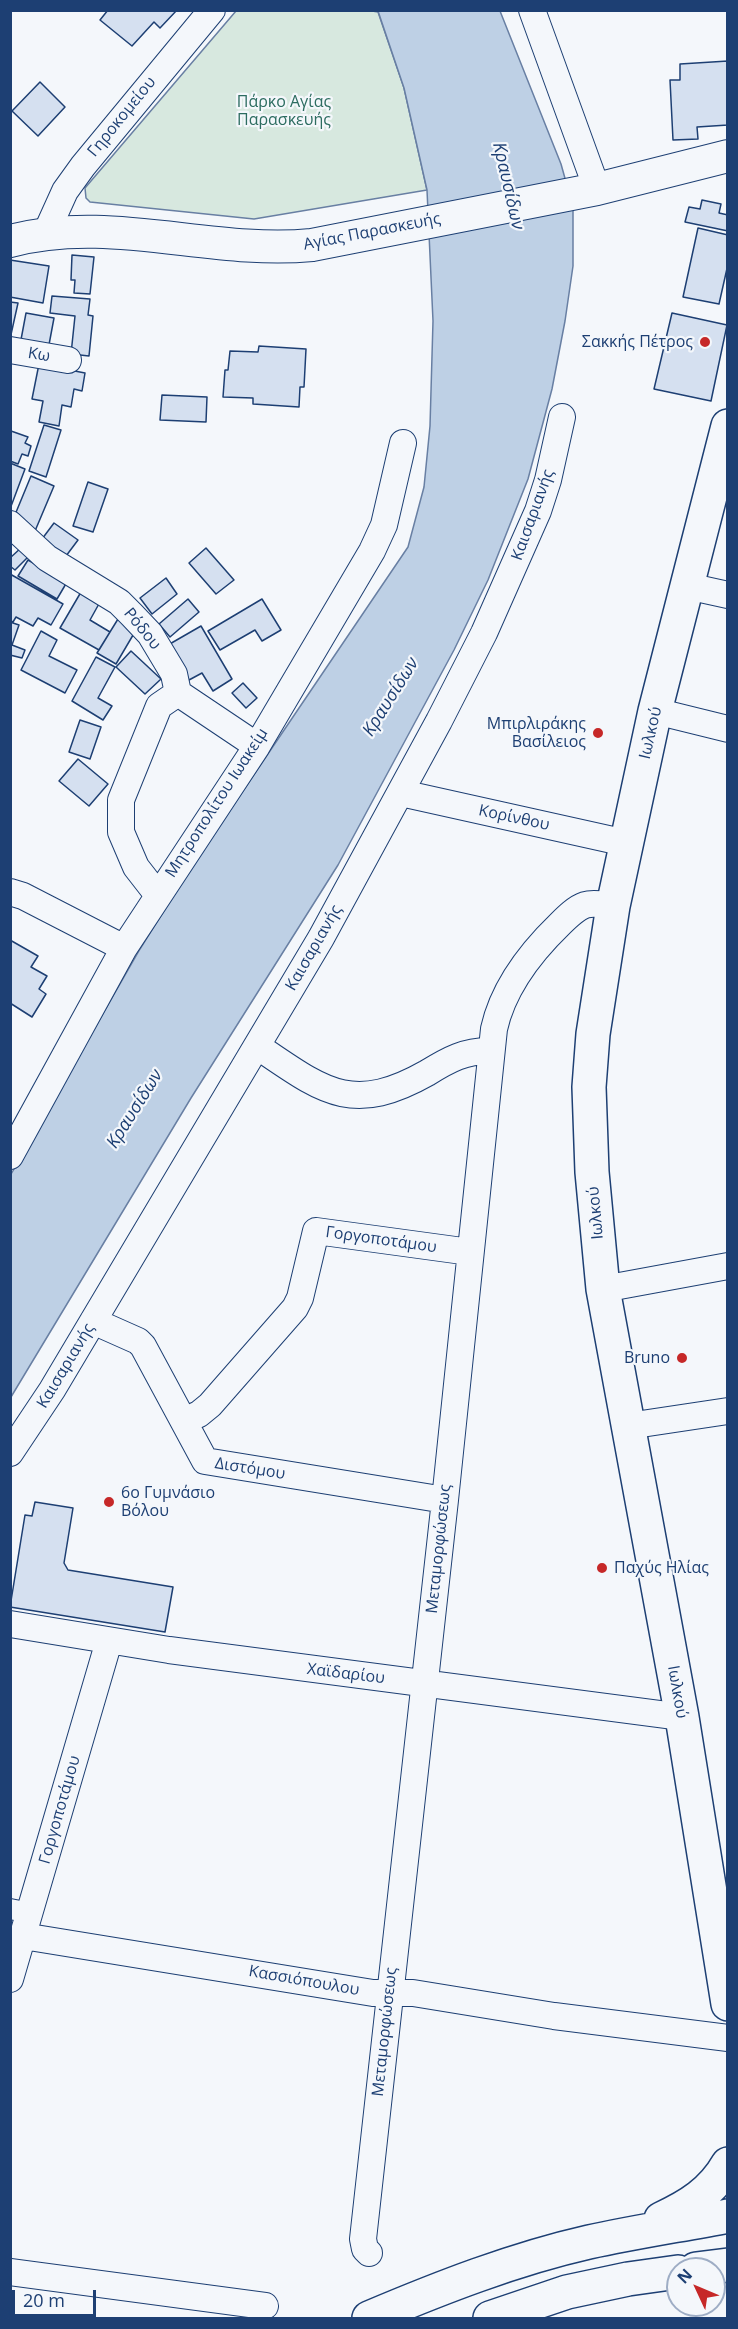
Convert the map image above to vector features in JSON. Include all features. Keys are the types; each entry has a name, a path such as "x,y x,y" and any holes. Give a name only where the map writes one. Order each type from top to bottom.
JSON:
{"main road":[{"name":"Ιωλκού","path":"725,446 655,711 626,843 613,906 593,1034 589,1088 592,1172 603,1289 682,1717 719,1893 728,2004"},
{"path":"644,2231 691,2205 705,2194 720,2178 728,2164"},
{"path":"369,2319 415,2299 504,2267 587,2243 728,2216"},
{"path":"490,2319 567,2292 666,2274"}],"street":[{"name":"Γηροκομείου","path":"46,233 65,191 83,166 212,10"},
{"path":"541,15 588,191"},
{"name":"Αγίας Παρασκευής","path":"10,241 46,233 93,231 255,247 312,245 588,191 728,156"},
{"name":"Κω","path":"10,350 68,360"},
{"name":"Καισαριανής","path":"10,1453 52,1390 321,938 401,793 461,679 520,554 548,480 562,417"},
{"name":"Μητροπολίτου Ιωακείμ","path":"10,1156 124,948 157,894 257,746 372,551 384,525 404,443"},
{"name":"Ρόδου","path":"10,524 47,558 119,602 132,615 150,634 174,674 178,693"},
{"path":"687,586 728,595"},
{"path":"157,894 136,867 121,832 121,800 159,706 178,693 257,746"},
{"path":"655,711 728,729"},
{"name":"Κορίνθου","path":"401,793 626,843"},
{"path":"10,891 124,948"},
{"name":"Μεταμορφώσεως","path":"369,2253 365,2249 363,2239 445,1500 491,1051 497,1015 502,1001 518,974 543,941 564,920 582,906 591,903 613,906"},
{"path":"257,1046 320,1087 340,1094 362,1096 385,1093 400,1087 463,1054 473,1051 491,1051"},
{"name":"Γοργοποτάμου","path":"184,1421 199,1414 210,1404 295,1308 300,1298 316,1231 470,1252"},
{"path":"603,1289 728,1266"},
{"name":"Διστόμου","path":"93,1321 138,1341 143,1346 205,1461 445,1500"},
{"path":"628,1426 728,1412"},
{"name":"Χαϊδαρίου","path":"10,1624 109,1641 682,1717"},
{"name":"Γοργοποτάμου","path":"10,1980 21,1919 109,1641"},
{"name":"Κασσιόπουλου","path":"21,1919 373,1993 413,1993 554,2016 728,2038"},
{"path":"10,2272 265,2306"}],"green space":[{"name":"Πάρκο Αγίας Παρασκευής","path":"366,10 378,12 404,88 427,190 254,219 90,202 86,198 85,188 236,11"}],"water":[{"name":"Κραυσίδων","path":"378,11 500,11 561,164 573,207 573,266 552,389 528,479 488,580 454,650 338,865 191,1098 11,1397 10,1176 140,949 188,872 408,547 424,487 430,426 433,321 427,190 404,88"}],"building":[{"path":"108,10 177,10 160,28 154,22 132,46 100,20"},
{"path":"728,61 728,125 697,127 698,139 673,140 670,80 680,80 680,64"},
{"path":"40,82 65,107 38,136 12,111"},
{"path":"702,200 721,204 719,213 728,215 728,231 685,222 689,207 700,209"},
{"path":"698,228 728,235 728,264 719,304 683,297"},
{"path":"72,255 94,257 90,294 74,293 75,280 71,280"},
{"path":"10,260 49,266 43,303 10,297"},
{"path":"52,296 90,299 88,315 93,316 89,356 71,354 75,316 50,313"},
{"path":"10,302 18,303 10,339"},
{"path":"26,313 54,318 48,350 20,345"},
{"path":"672,313 727,325 711,401 654,389"},
{"path":"259,346 306,349 304,387 300,387 299,407 253,404 253,398 223,397 225,370 228,370 230,351 258,352"},
{"path":"39,364 85,373 82,391 74,389 71,407 62,405 59,426 39,422 43,401 32,399"},
{"path":"162,395 207,397 206,422 160,420"},
{"path":"44,425 61,430 46,477 29,471"},
{"path":"11,431 28,437 25,443 31,446 28,456 22,454 18,464 10,461"},
{"path":"10,463 25,469 10,509"},
{"path":"31,476 54,486 35,531 12,522"},
{"path":"88,482 108,489 93,532 73,526"},
{"path":"54,523 78,540 66,556 42,539"},
{"path":"22,547 30,555 15,570 10,566 10,558"},
{"path":"206,548 234,580 216,594 189,563"},
{"path":"28,560 67,582 57,599 18,576"},
{"path":"10,574 63,604 51,625 38,618 33,626 16,617 13,622 10,620"},
{"path":"166,578 177,594 152,614 140,598"},
{"path":"81,592 100,602 90,620 110,632 99,650 60,628"},
{"path":"188,599 199,612 170,637 159,624"},
{"path":"262,599 281,630 262,641 255,630 220,650 208,631"},
{"path":"118,619 136,630 116,664 97,653"},
{"path":"10,622 19,625 12,645 25,650 22,658 10,655"},
{"path":"201,626 232,679 213,691 202,673 189,680 168,645"},
{"path":"41,631 57,640 49,656 77,670 65,693 21,670"},
{"path":"131,651 161,679 145,694 116,667"},
{"path":"96,657 115,667 98,698 112,706 103,720 72,701"},
{"path":"243,683 257,698 246,708 232,693"},
{"path":"80,720 101,727 90,759 69,752"},
{"path":"78,759 108,784 89,806 59,781"},
{"path":"10,940 38,956 31,967 47,976 39,989 46,994 32,1017 10,1003"},
{"path":"35,1502 73,1508 64,1563 68,1570 173,1587 165,1632 10,1607 25,1515 32,1516"}],"place":[{"name":"Σακκής Πέτρος","path":"705,342"},
{"name":"Μπιρλιράκης Βασίλειος","path":"598,733"},
{"name":"Bruno","path":"682,1358"},
{"name":"6ο Γυμνάσιο Βόλου","path":"109,1502"},
{"name":"Παχύς Ηλίας","path":"602,1568"}]}
